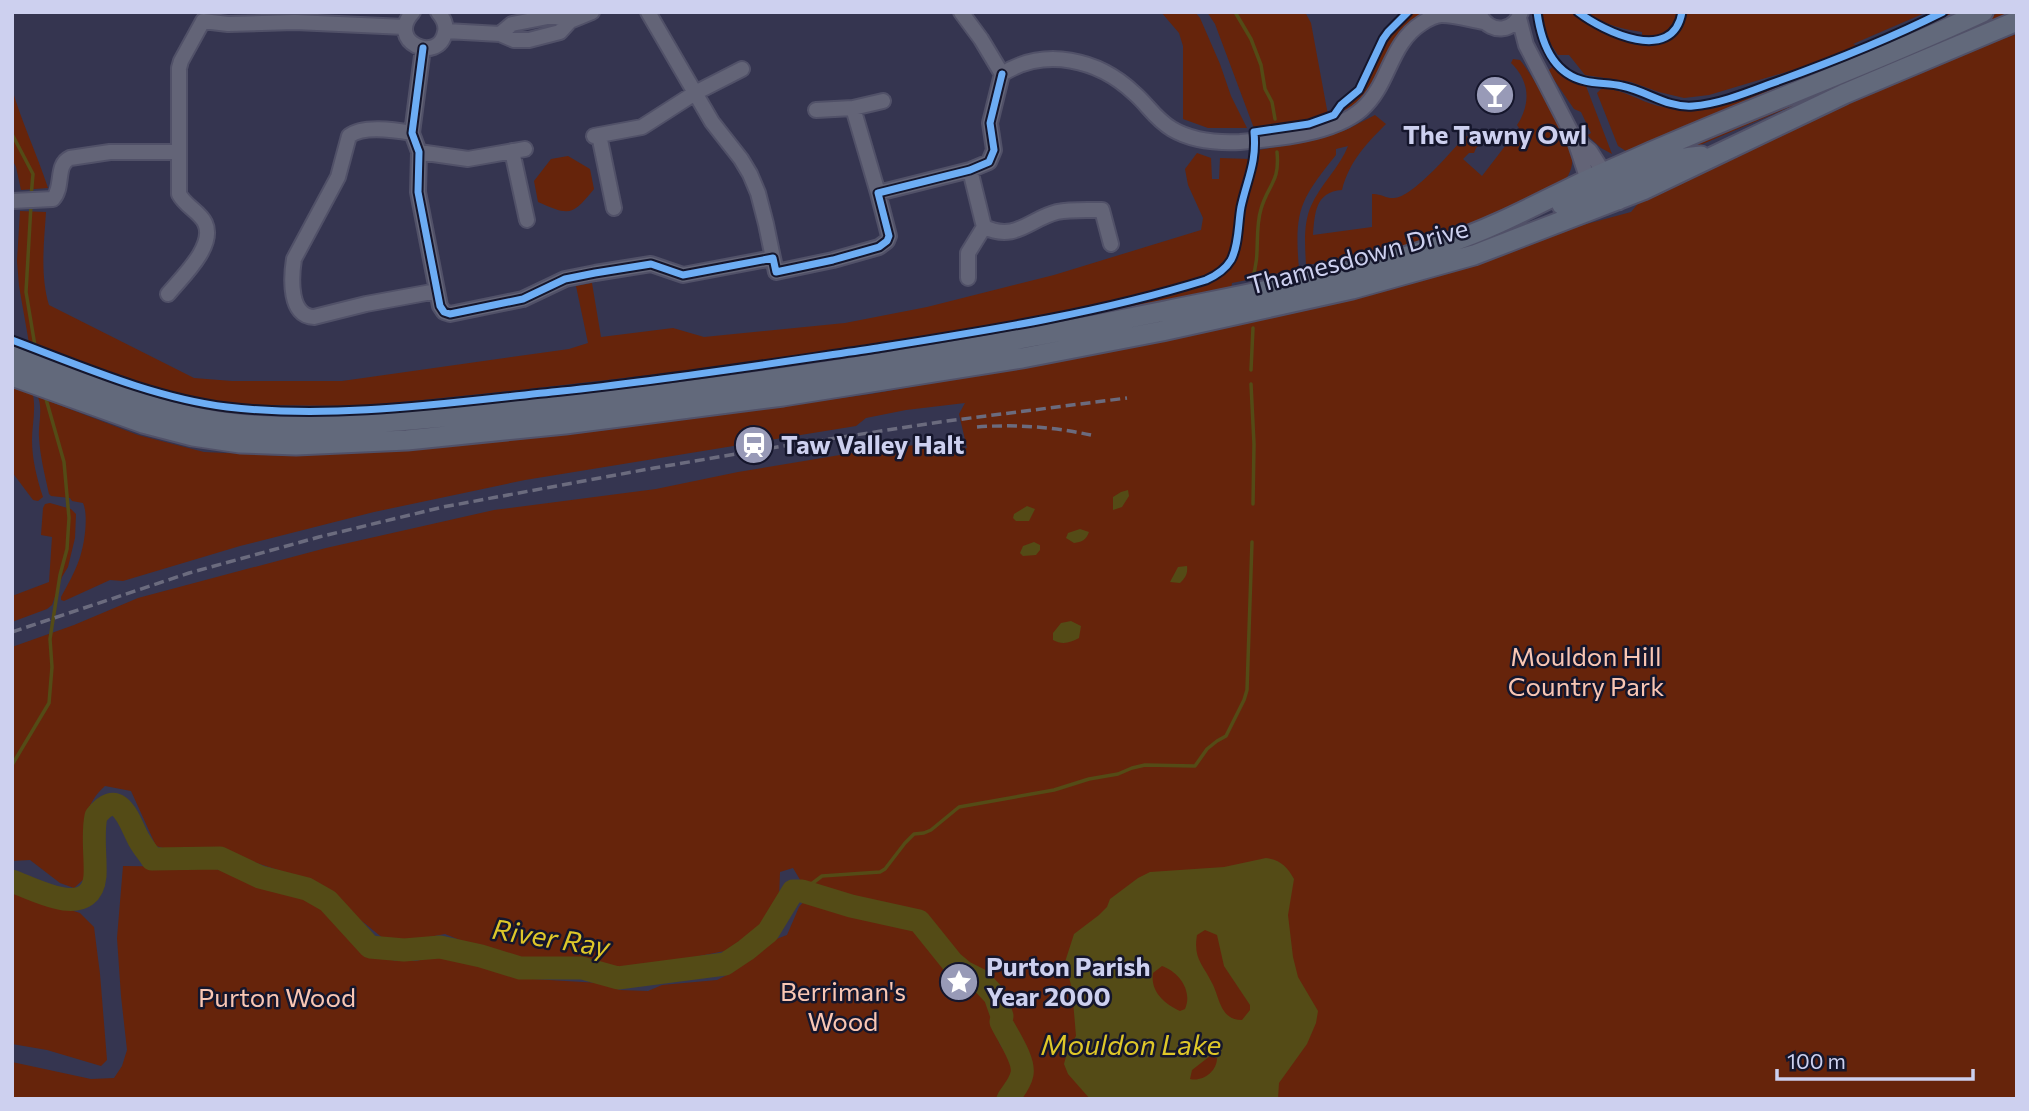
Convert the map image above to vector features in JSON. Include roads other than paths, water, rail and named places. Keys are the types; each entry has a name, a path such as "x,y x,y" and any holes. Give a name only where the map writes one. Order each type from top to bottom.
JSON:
{"main road":[{"name":"Thamesdown Drive","path":"1324,286 1388,280 1474,255 1603,190 1710,127 1983,12"},
{"path":"1603,190 1662,164 1717,153 1844,94 2017,21"},
{"name":"Thamesdown Drive","path":"12,376 152,426 207,439 259,445 360,443 565,424 783,396 1022,358 1324,286 1603,190"},
{"name":"Thamesdown Drive","path":"12,355 147,404 207,419 272,426 359,424 532,409 732,384 1232,307"}],"street":[{"path":"413,12 407,19 406,35 411,43 423,48 438,45 443,39 446,31 444,19 438,12"},
{"path":"446,31 500,34 517,41 536,39 560,32 570,21 592,12"},
{"path":"648,12 712,122 741,159 754,183 776,272 833,260 884,245 887,241 888,232 853,108"},
{"path":"961,12 1002,74"},
{"path":"878,193 985,166 993,154 990,123 1002,74 1016,65 1039,59 1084,64 1122,83 1153,116 1175,131 1212,142 1263,139 1315,131 1357,113 1376,92 1398,46 1407,35 1433,17 1448,14 1482,17 1496,29 1504,29 1514,24 1520,15"},
{"path":"1520,15 1526,46 1603,190"},
{"path":"168,294 202,251 207,238 204,220 180,198 178,152 179,68 200,17 228,24 295,22 405,26"},
{"path":"1504,29 1526,46"},
{"path":"423,48 412,133 419,152 418,192 441,310 450,314 523,299 565,279 651,264 682,275 773,258"},
{"path":"614,208 597,136 646,125 695,93 742,69"},
{"path":"816,110 853,108 883,101"},
{"path":"412,133 382,129 356,131 349,136 338,177 294,259 292,270 296,306 301,314 314,317 437,291"},
{"path":"419,152 468,159 518,150 527,220"},
{"path":"23,201 47,200 57,195 65,159 110,152 178,152"},
{"path":"968,278 968,253 984,227 970,170"},
{"path":"984,227 992,231 1016,231 1061,211 1102,210 1111,244"}],"water":[{"path":"1128,490 1129,496 1122,507 1113,510 1113,497"},
{"path":"1027,506 1035,509 1029,521 1016,521 1014,514"},
{"path":"1080,529 1089,532 1083,540 1074,543 1066,538 1068,533"},
{"path":"1034,542 1040,545 1036,555 1023,556 1020,553 1023,546"},
{"path":"1187,566 1186,576 1180,583 1170,582 1178,567"},
{"path":"1071,621 1081,626 1079,638 1066,643 1053,640 1053,633 1061,623"},
{"name":"Mouldon Lake","path":"1266,858 1283,864 1294,879 1288,915 1293,957 1298,977 1318,1011 1307,1044 1279,1083 1278,1099 1090,1099 1068,1074 1064,1064 1068,1049 1076,1036 1072,989 1065,962 1074,934 1099,915 1110,899 1150,872 1224,867","holes":["1205,930 1217,935 1224,966 1250,1005 1250,1010 1242,1020 1225,1012 1200,961 1196,950 1197,935","1162,966 1179,977 1186,989 1185,1009 1180,1011 1159,996 1154,986 1153,973","1210,1056 1217,1058 1212,1072 1204,1077 1190,1079 1192,1070"]}],"waterway":[{"path":"1235,12 1251,39 1261,65 1265,89 1272,102 1275,119"},
{"path":"12,134 33,174 31,197"},
{"path":"1252,279 1259,218 1277,170 1277,152"},
{"path":"31,205 26,292 35,346"},
{"path":"1251,370 1253,328"},
{"path":"1251,384 1253,504"},
{"path":"12,765 49,703 52,667 50,639 67,549 69,518 64,462 46,399"},
{"path":"802,891 822,876 880,872 914,834 931,830 959,807 1054,790 1145,765 1195,766 1207,749 1226,736 1247,690 1252,542"},
{"name":"River Ray","path":"12,881 60,898 83,897 91,889 95,876 96,816 104,807 112,804 123,810 152,859 220,858 260,877 307,889 328,901 370,947 404,950 440,947 520,968 582,968 618,978 725,964 768,932 793,891 802,891 851,906 919,921 952,962 980,980 995,996 1002,1016 1001,1022 1021,1062 1021,1078 1008,1099"}],"railway":[{"path":"12,632 189,573 319,537 443,507 783,446 1127,398"},
{"path":"977,427 1034,427 1091,435"}],"place":[{"name":"The Tawny Owl","path":"1495,95"},
{"name":"Taw Valley Halt","path":"754,445"},
{"name":"Purton Parish Year 2000","path":"959,982"}],"park label":[{"name":"Mouldon Hill Country Park","path":"1586,672"},
{"name":"Purton Wood","path":"277,998"},
{"name":"Berriman's Wood","path":"843,1007"}]}
